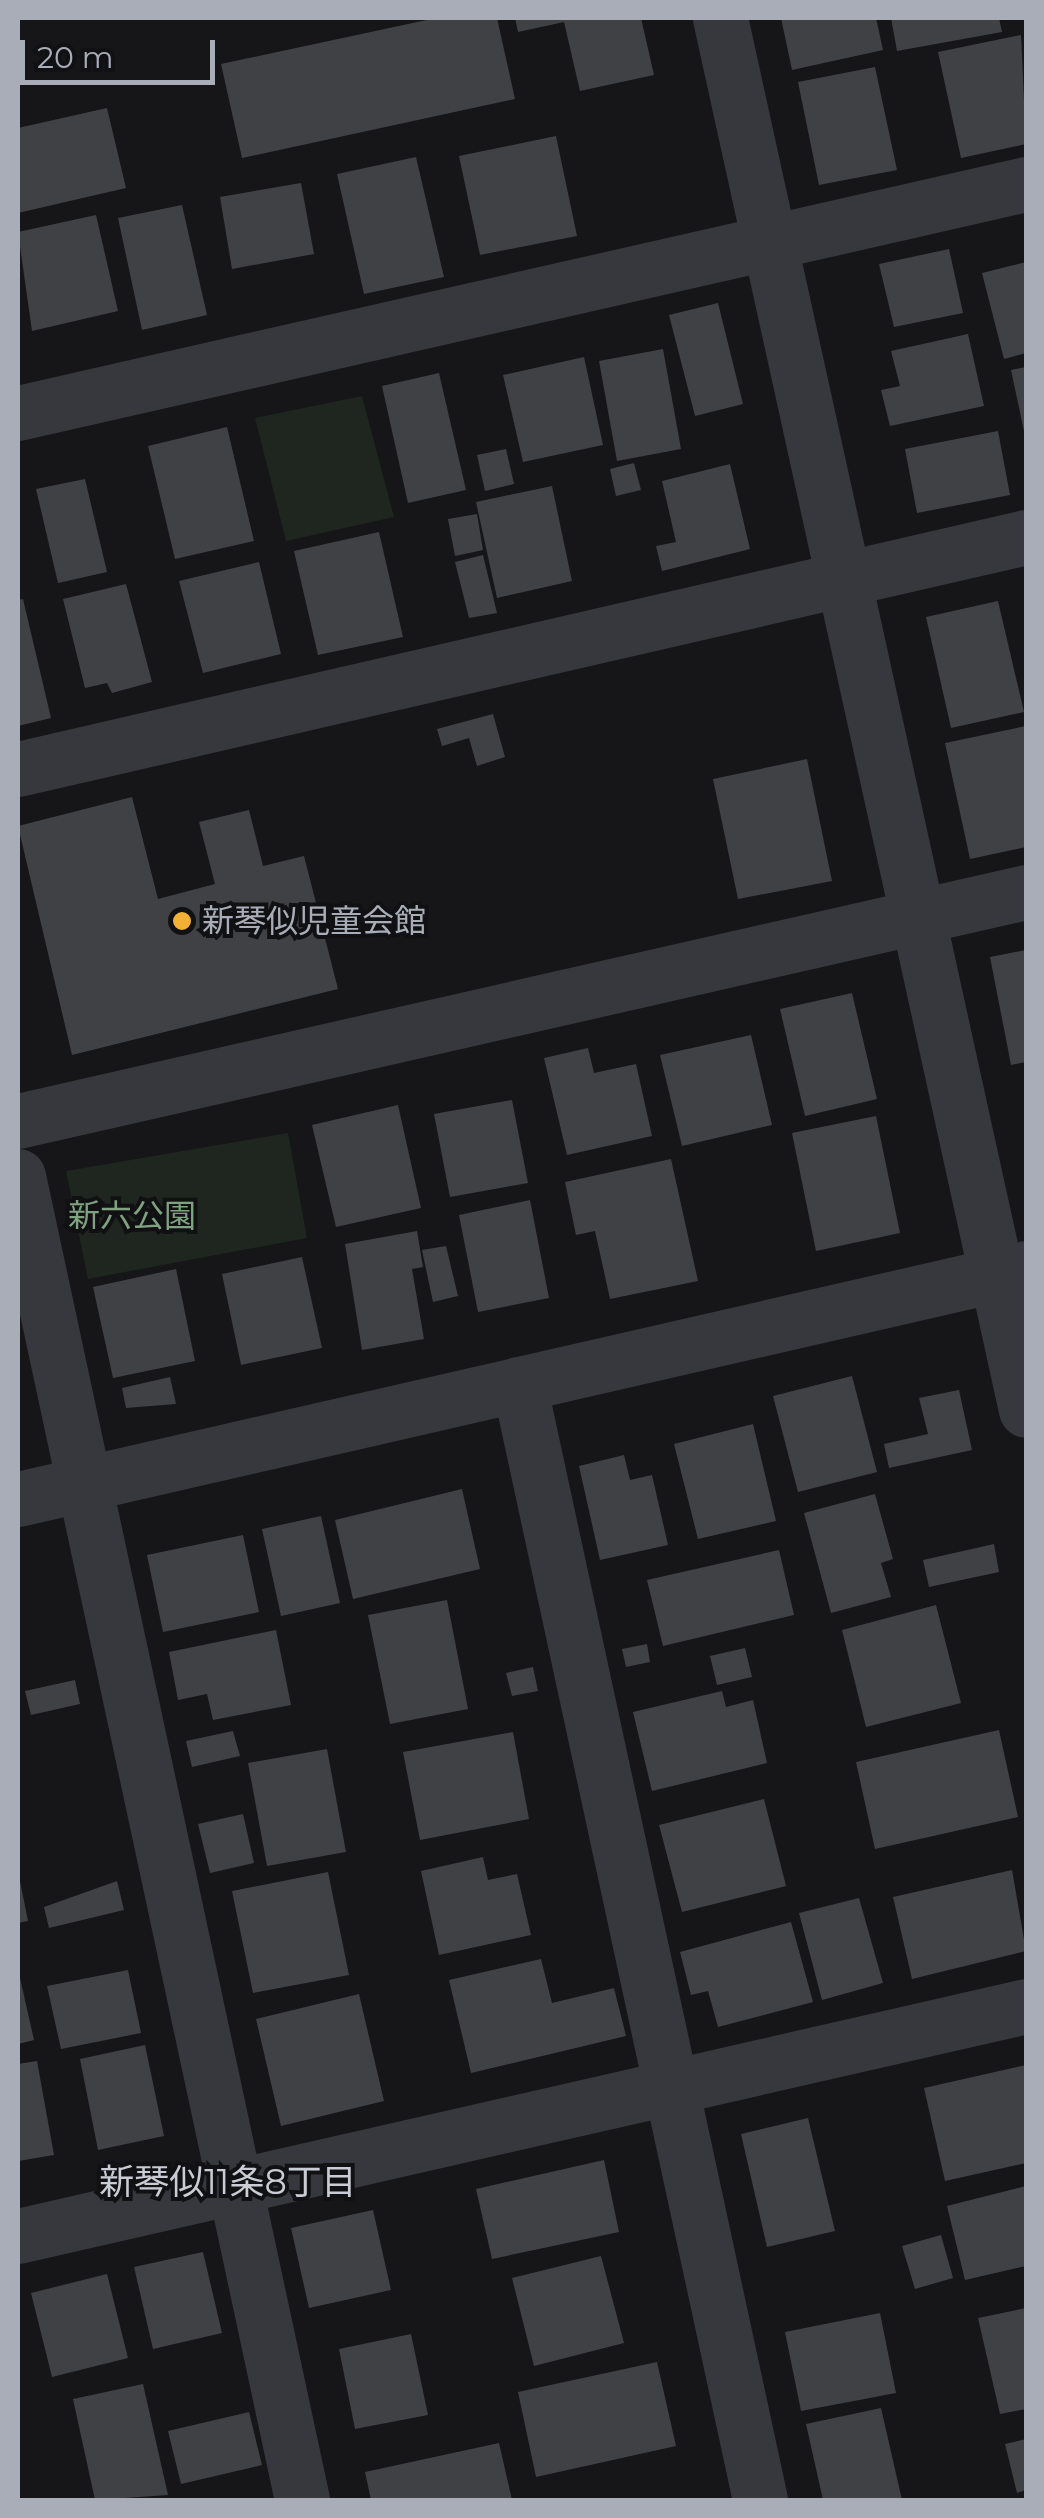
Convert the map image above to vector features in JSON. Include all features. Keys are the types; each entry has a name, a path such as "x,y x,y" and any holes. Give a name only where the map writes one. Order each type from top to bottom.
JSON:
{"street":[{"path":"720,18 918,916 1012,1271 1026,1410"},
{"path":"18,413 1026,184"},
{"path":"18,769 1026,538"},
{"path":"18,1120 1026,892"},
{"path":"18,1176 302,2500"},
{"path":"18,1499 1012,1271"},
{"path":"519,1384 668,2090 760,2500"},
{"path":"18,2236 1026,2006"}],"green space":[{"path":"362,396 394,517 286,541 255,418"},
{"name":"新六公園","path":"288,1133 307,1238 88,1279 66,1171"}],"building":[{"path":"436,18 497,18 515,99 242,158 221,64"},
{"path":"515,18 641,18 654,75 580,91 564,22 518,32"},
{"path":"781,18 876,18 883,50 792,70"},
{"path":"891,18 999,18 1002,32 897,51"},
{"path":"1021,35 1026,144 961,158 938,52"},
{"path":"875,67 897,170 819,185 798,82"},
{"path":"107,108 126,188 18,213 18,128"},
{"path":"556,136 577,236 480,255 459,156"},
{"path":"416,157 444,277 364,294 337,174"},
{"path":"301,183 314,254 232,269 220,197"},
{"path":"182,205 207,315 142,330 118,218"},
{"path":"96,215 118,311 32,331 18,232"},
{"path":"949,249 963,313 894,327 879,264"},
{"path":"1026,262 1026,353 1004,359 982,273"},
{"path":"718,303 743,404 695,416 669,315"},
{"path":"968,334 984,406 890,426 881,390 900,386 891,351"},
{"path":"663,349 681,449 617,461 599,361"},
{"path":"584,357 603,445 523,462 503,375"},
{"path":"1026,367 1026,436 1025,436 1011,370"},
{"path":"439,373 466,490 408,503 382,386"},
{"path":"227,427 254,541 175,559 148,446"},
{"path":"998,431 1010,495 917,513 905,449"},
{"path":"506,449 514,484 485,491 477,455"},
{"path":"634,463 641,490 616,496 610,469"},
{"path":"730,464 750,549 662,571 656,546 676,542 662,481"},
{"path":"85,479 107,572 58,583 36,489"},
{"path":"552,486 572,581 497,598 476,502"},
{"path":"477,514 483,550 455,556 448,519"},
{"path":"379,532 403,637 318,655 294,551"},
{"path":"483,555 497,613 469,618 455,562"},
{"path":"259,562 281,654 203,673 179,581"},
{"path":"126,584 152,682 112,693 107,683 85,688 63,599"},
{"path":"23,599 51,718 18,726 18,600"},
{"path":"998,601 1024,712 951,728 926,617"},
{"path":"493,714 505,757 477,766 469,738 442,746 437,729"},
{"path":"1026,726 1026,847 970,859 945,743"},
{"path":"807,759 832,881 738,899 713,779"},
{"path":"132,797 158,899 215,884 199,822 249,810 263,866 304,856 338,989 72,1055 18,826"},
{"path":"1026,950 1026,1062 1011,1065 990,957"},
{"path":"852,993 877,1099 805,1116 780,1009"},
{"path":"751,1035 772,1125 682,1146 660,1055"},
{"path":"588,1048 594,1073 636,1064 652,1136 567,1155 544,1058"},
{"path":"512,1100 528,1183 450,1197 434,1114"},
{"path":"398,1105 421,1208 336,1227 312,1125"},
{"path":"876,1116 900,1233 816,1251 792,1133"},
{"path":"671,1159 698,1281 610,1299 595,1231 576,1235 565,1182"},
{"path":"530,1200 549,1298 478,1312 459,1215"},
{"path":"417,1231 423,1267 412,1269 424,1339 362,1350 345,1244"},
{"path":"446,1246 458,1296 433,1302 422,1250"},
{"path":"302,1257 322,1348 241,1365 222,1274"},
{"path":"176,1269 195,1361 113,1378 93,1287"},
{"path":"852,1376 877,1472 798,1492 773,1396"},
{"path":"170,1377 176,1404 126,1408 122,1388"},
{"path":"959,1390 972,1450 889,1468 884,1444 928,1434 919,1398"},
{"path":"753,1424 776,1521 698,1539 674,1444"},
{"path":"624,1455 630,1480 652,1475 668,1545 600,1560 579,1466"},
{"path":"462,1489 480,1569 353,1599 335,1520"},
{"path":"875,1494 893,1559 881,1563 891,1597 831,1613 804,1513"},
{"path":"321,1516 340,1603 281,1616 262,1529"},
{"path":"243,1535 259,1612 163,1632 147,1555"},
{"path":"994,1544 999,1572 929,1587 923,1560"},
{"path":"779,1550 794,1615 663,1646 647,1580"},
{"path":"447,1600 468,1709 390,1724 368,1615"},
{"path":"936,1605 961,1703 866,1727 842,1630"},
{"path":"276,1630 291,1705 213,1720 207,1694 178,1700 169,1652"},
{"path":"647,1644 650,1662 626,1667 622,1649"},
{"path":"745,1648 752,1677 717,1685 710,1656"},
{"path":"533,1667 538,1691 512,1696 506,1673"},
{"path":"75,1680 80,1704 31,1715 25,1691"},
{"path":"722,1691 726,1707 753,1700 767,1763 652,1791 633,1712"},
{"path":"999,1730 1018,1817 875,1849 856,1762"},
{"path":"233,1731 240,1756 192,1767 186,1741"},
{"path":"513,1732 529,1819 420,1840 403,1752"},
{"path":"327,1749 346,1852 267,1866 248,1763"},
{"path":"764,1799 786,1886 682,1912 659,1825"},
{"path":"243,1814 254,1863 210,1873 198,1824"},
{"path":"483,1857 488,1880 517,1874 531,1935 439,1955 421,1871"},
{"path":"1012,1870 1026,1951 912,1979 893,1897"},
{"path":"328,1872 349,1975 253,1993 232,1891"},
{"path":"18,1877 28,1921 18,1923"},
{"path":"117,1881 124,1910 49,1928 44,1907"},
{"path":"859,1898 883,1983 822,2000 799,1913"},
{"path":"791,1922 813,2002 718,2027 708,1991 691,1995 680,1952"},
{"path":"541,1959 552,2003 614,1988 626,2036 471,2073 449,1980"},
{"path":"18,1969 34,2040 18,2044"},
{"path":"128,1970 141,2033 61,2049 47,1986"},
{"path":"359,1994 384,2101 281,2126 256,2019"},
{"path":"145,2045 164,2136 98,2150 80,2059"},
{"path":"37,2061 54,2155 18,2161 18,2064"},
{"path":"1026,2065 1026,2163 945,2181 924,2088"},
{"path":"808,2118 835,2231 767,2247 741,2134"},
{"path":"604,2160 619,2232 492,2259 476,2189"},
{"path":"1026,2186 1026,2266 965,2280 947,2206"},
{"path":"373,2210 391,2290 309,2308 291,2228"},
{"path":"941,2235 953,2278 915,2289 902,2246"},
{"path":"203,2252 222,2333 153,2349 134,2267"},
{"path":"601,2256 624,2343 534,2366 512,2278"},
{"path":"107,2274 128,2358 52,2377 31,2293"},
{"path":"1026,2308 1026,2409 1000,2414 978,2318"},
{"path":"880,2313 896,2393 801,2411 785,2332"},
{"path":"411,2334 428,2415 355,2429 339,2349"},
{"path":"657,2362 676,2446 536,2477 518,2392"},
{"path":"143,2384 168,2495 95,2500 73,2399"},
{"path":"881,2408 902,2500 823,2500 806,2424"},
{"path":"249,2412 262,2465 181,2484 168,2431"},
{"path":"1026,2439 1026,2490 1017,2493 1005,2444"},
{"path":"499,2443 512,2500 371,2500 365,2472"}],"place":[{"name":"新琴似児童会館","path":"182,921"}],"district":[{"name":"新琴似11条8丁目","path":"228,2182"}]}
